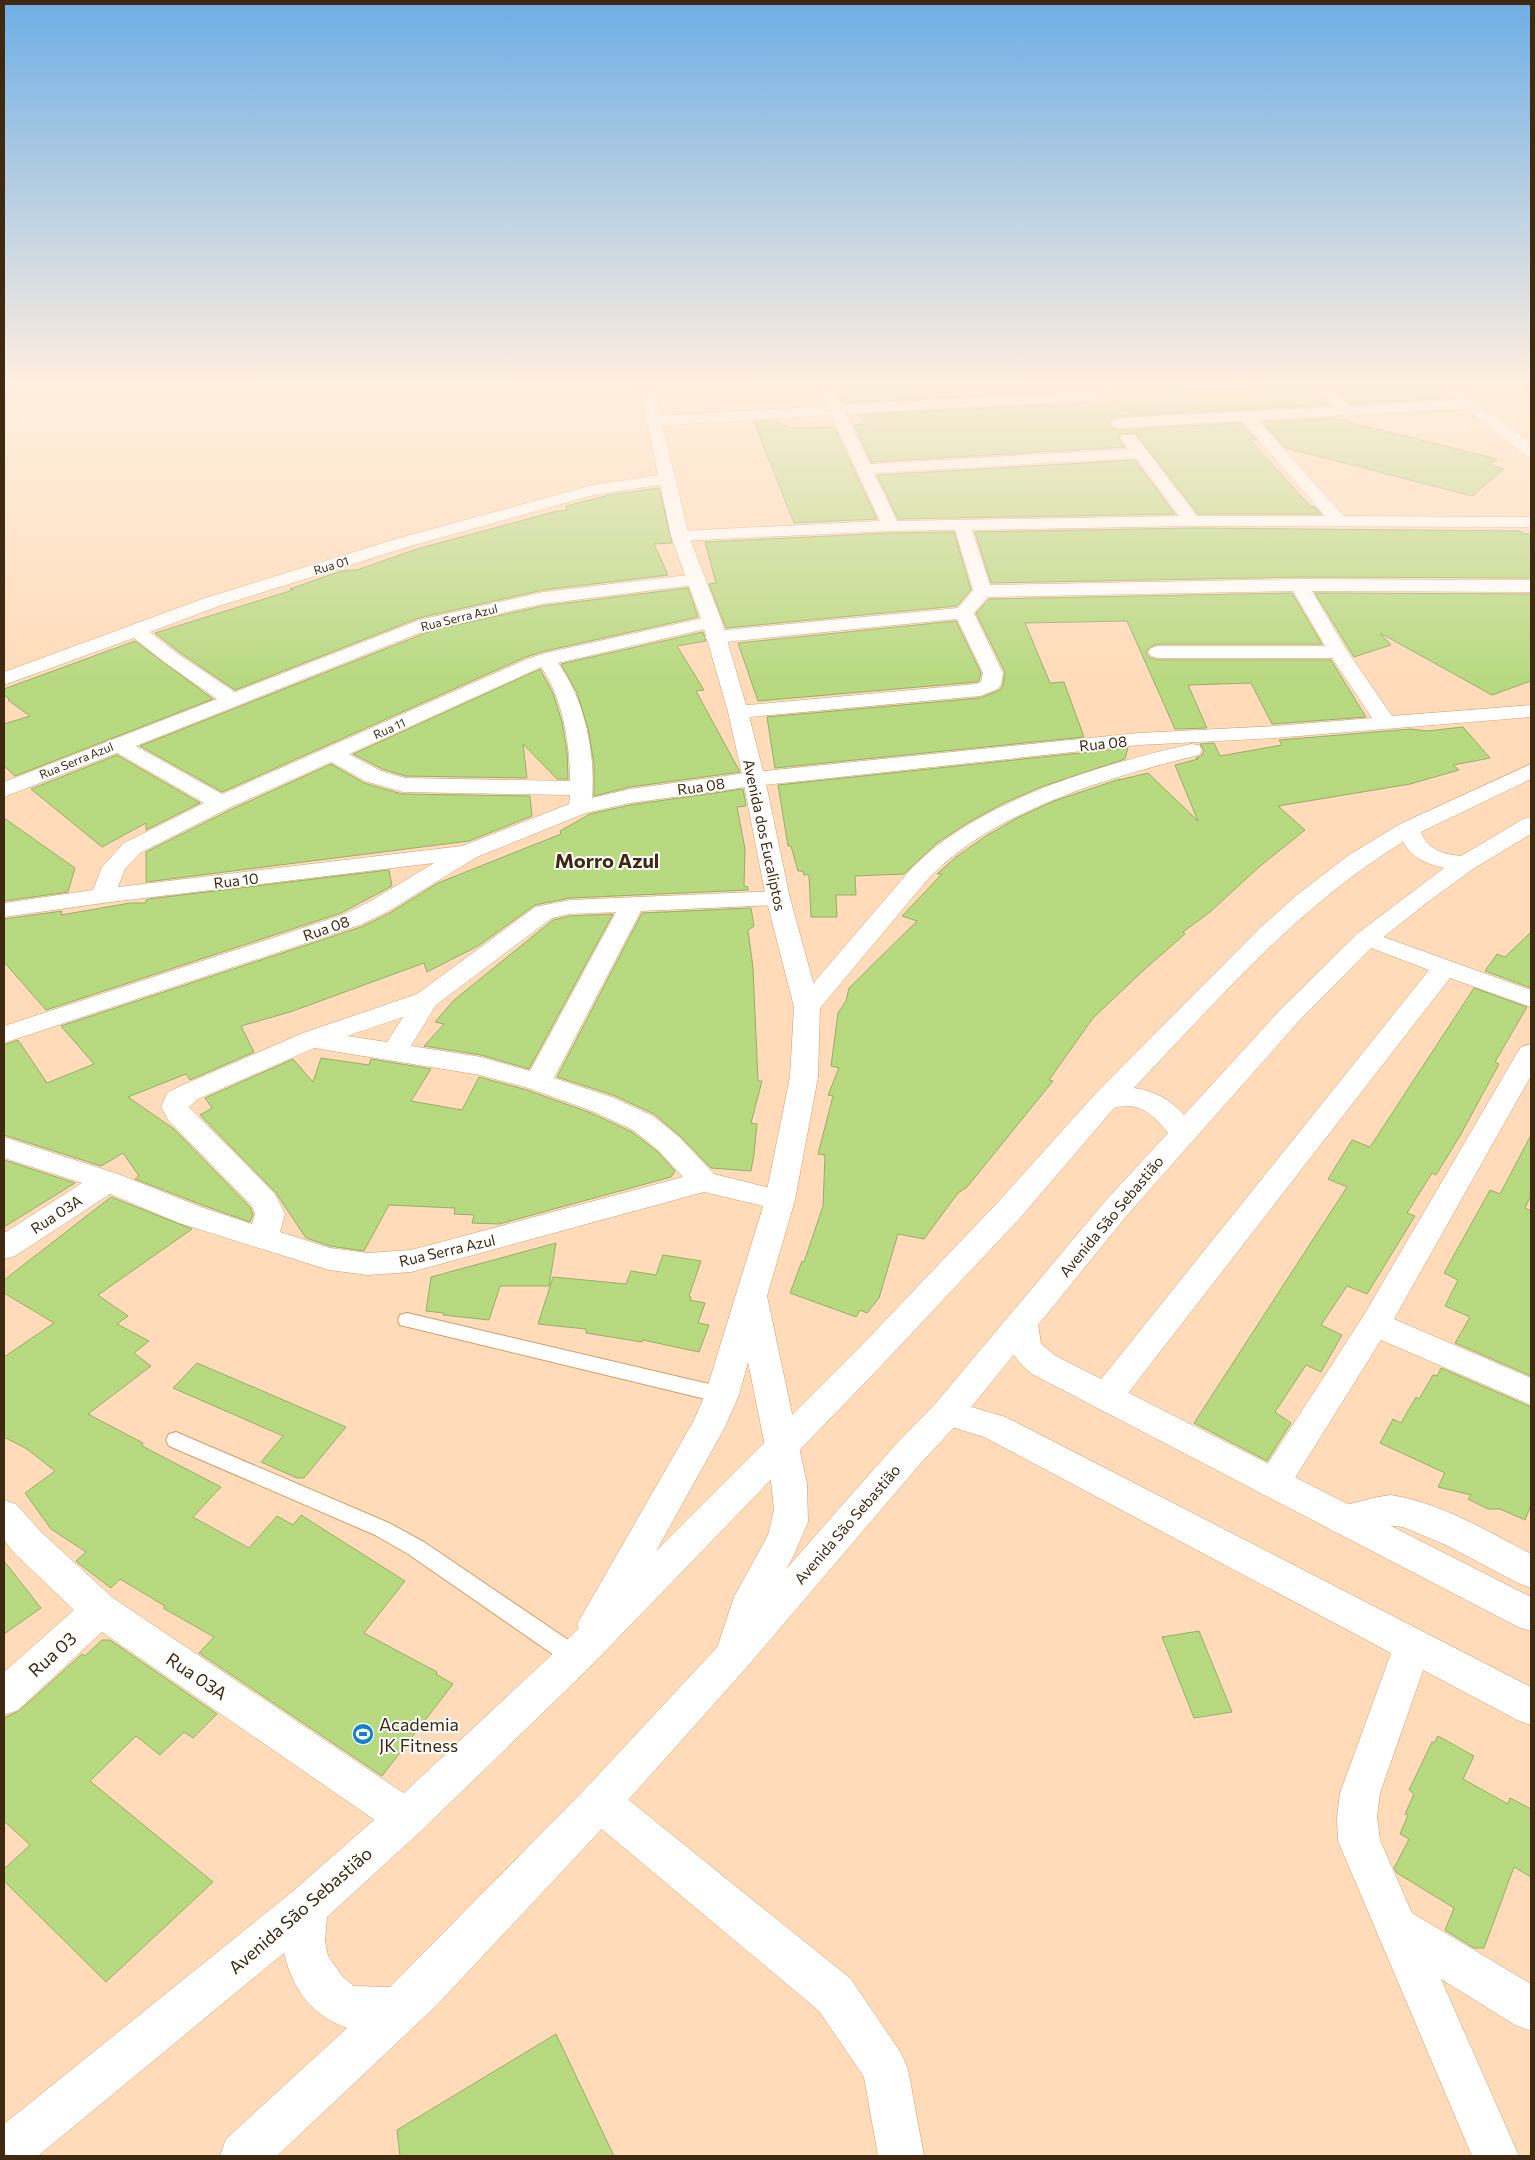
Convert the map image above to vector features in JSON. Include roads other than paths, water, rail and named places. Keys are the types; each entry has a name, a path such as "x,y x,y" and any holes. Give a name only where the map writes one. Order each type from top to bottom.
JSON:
{"street":[{"name":"Rua 01","path":"4,679 212,602 405,542 593,490 654,481"},
{"name":"Avenida dos Eucaliptos","path":"666,481 680,536 714,630 738,712 754,779 778,898 807,1007 804,1077 780,1200 753,1295"},
{"path":"870,481 891,526"},
{"path":"1161,481 1192,521"},
{"path":"1303,481 1339,521"},
{"path":"680,536 891,526 1192,521 1531,522"},
{"path":"962,525 983,591"},
{"name":"Rua Serra Azul","path":"4,790 426,624 543,598 696,580"},
{"path":"1299,586 1338,652 1386,722"},
{"path":"738,712 980,690 991,685 993,673 964,613 983,591 1299,586 1531,586"},
{"name":"Rua 11","path":"103,896 114,867 132,848 221,803 545,659 714,630 964,613"},
{"path":"136,630 171,658 234,700"},
{"path":"1158,652 1338,652"},
{"path":"332,753 373,776 403,785 581,798 579,749 570,712 560,681 553,667 545,659"},
{"name":"Rua 08","path":"4,1035 351,920 378,907 469,852 581,798 630,796 754,779 1139,740 1275,732 1531,711"},
{"path":"807,1007 915,880 939,856 992,822 1048,794 1155,758 1275,732"},
{"path":"1139,740 1155,758"},
{"path":"117,744 221,803"},
{"name":"Avenida São Sebastião","path":"4,2154 307,1907 406,1818 578,1654 870,1357 1010,1209 1106,1100 1270,932 1306,899 1357,860 1408,829 1531,770"},
{"name":"Avenida São Sebastião","path":"243,2156 400,2010 600,1802 734,1655 908,1454 947,1412 1118,1206 1289,1016 1367,938 1420,896 1465,864 1531,824"},
{"path":"1408,829 1415,846 1421,852 1441,860 1465,864"},
{"name":"Rua 10","path":"4,910 103,896 469,852"},
{"path":"263,1237 270,1214 265,1201 178,1113 175,1107 177,1100 312,1039 426,1000 544,912 570,907 632,906 778,898"},
{"path":"538,1082 632,906"},
{"path":"1367,938 1531,999"},
{"path":"1106,1397 1445,967"},
{"path":"394,1053 426,1000"},
{"path":"312,1039 481,1066 538,1082 602,1104 643,1123 669,1144 704,1182"},
{"path":"1273,1484 1375,1324 1531,1053"},
{"path":"1106,1100 1123,1095 1137,1097 1154,1103 1169,1114 1183,1133"},
{"name":"Rua Serra Azul","path":"4,1147 108,1181 190,1215 329,1259 368,1264 411,1261 704,1182 780,1200"},
{"name":"Rua 03A","path":"4,1248 108,1181"},
{"name":"Avenida São Sebastião","path":"734,1655 743,1620 761,1581 777,1554 790,1521 787,1467 781,1446 753,1295"},
{"name":"Avenida São Sebastião","path":"578,1654 708,1427 722,1395 753,1295"},
{"path":"1022,1323 1024,1348 1031,1356 1044,1365 1531,1615"},
{"path":"1375,1324 1531,1392"},
{"path":"947,1412 994,1427 1531,1707"},
{"path":"1344,1520 1390,1510 1409,1513 1531,1572"},
{"name":"Rua 03A","path":"4,1515 28,1543 100,1610 406,1818"},
{"name":"Rua 03","path":"4,1697 100,1610"},
{"path":"1413,1645 1360,1793 1356,1817 1359,1841 1399,1929 1496,2156"},
{"path":"600,1802 835,1994 885,2069 901,2156"},
{"path":"307,1907 304,1946 319,1984 333,1998 352,2008 400,2010"},
{"path":"1399,1929 1531,2009"}],"lane":[{"path":"407,1320 722,1395"},
{"path":"176,1440 382,1529 416,1548 578,1654"}],"place":[{"name":"Academia JK Fitness","path":"363,1734"}],"district":[{"name":"Morro Azul","path":"607,860"}]}
